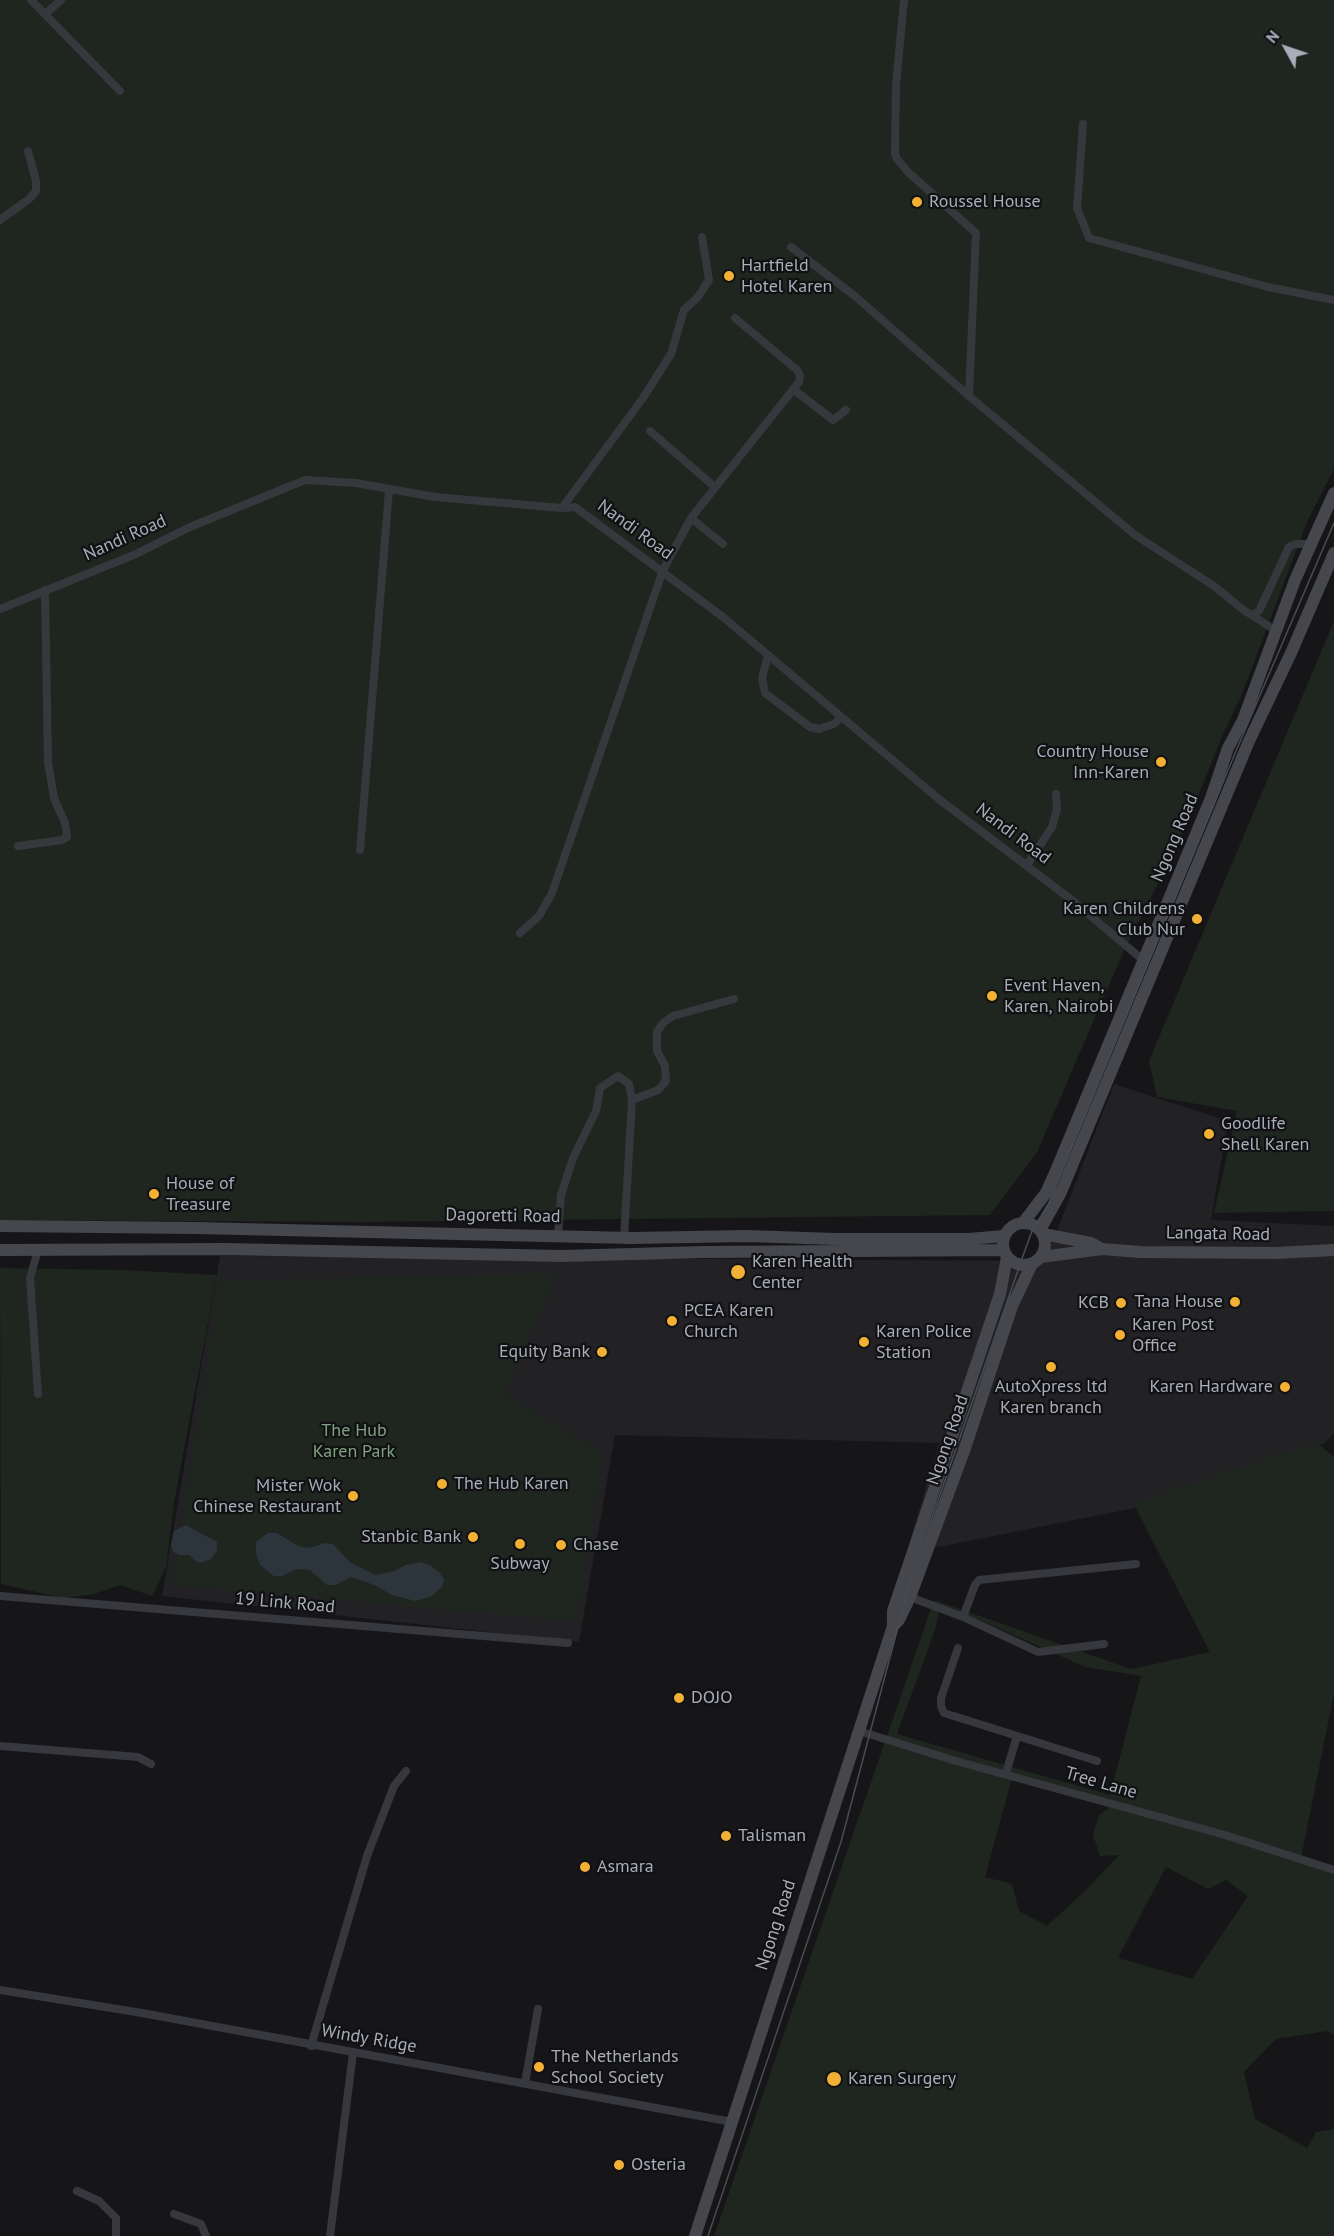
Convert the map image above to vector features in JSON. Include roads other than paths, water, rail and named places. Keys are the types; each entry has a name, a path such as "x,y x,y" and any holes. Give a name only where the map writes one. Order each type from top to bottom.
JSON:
{"main road":[{"name":"Ngong Road","path":"1023,1223 1046,1193 1211,798 1228,748 1243,720 1295,580 1334,493"},
{"name":"Ngong Road","path":"1042,1232 1061,1192 1199,857 1256,725 1292,653 1334,554"},
{"path":"1005,1254 1005,1236 1013,1226 1023,1223 1033,1225 1042,1232 1091,1243 1102,1249"},
{"name":"Dagoretti Road","path":"0,1226 624,1238 747,1236 835,1239 1005,1236"},
{"path":"1036,1260 1045,1248 1042,1232"},
{"path":"0,1250 335,1250 562,1256 713,1252 1005,1254 1018,1265 1102,1249"},
{"name":"Langata Road","path":"1102,1249 1142,1252 1276,1253 1334,1250"},
{"name":"Ngong Road","path":"695,2236 893,1626 893,1611 1000,1294 1005,1254"},
{"name":"Ngong Road","path":"893,1626 899,1620 910,1597 946,1501 1012,1306 1036,1260"},
{"path":"932,1497 946,1501"}],"street":[{"path":"31,0 120,91"},
{"path":"45,14 61,0"},
{"path":"904,0 896,85 895,154 908,172 976,233 969,396"},
{"path":"1083,124 1077,208 1089,238 1268,287 1334,300"},
{"path":"0,220 36,191 36,181 28,151"},
{"path":"562,508 643,398 671,354 684,310 698,297 709,280 702,237"},
{"path":"791,247 856,297 969,396 1135,535 1214,586 1276,631"},
{"path":"520,933 539,916 552,893 663,570 691,518 799,382 800,375 797,370 735,318"},
{"path":"793,389 833,420 846,410"},
{"path":"650,431 715,487"},
{"name":"Nandi Road","path":"0,609 136,554 190,527 305,480 356,483 435,497 562,508 575,507 723,616 940,800 1073,901 1143,960"},
{"path":"360,850 389,490"},
{"path":"691,518 723,544"},
{"path":"1252,615 1263,605 1289,547 1295,544 1311,544"},
{"path":"18,846 62,840 67,837 65,823 54,798 48,762 45,590"},
{"path":"768,655 762,678 765,693 810,727 819,729 834,724 842,717"},
{"path":"1027,865 1052,827 1057,809 1056,794"},
{"path":"632,1100 658,1090 666,1081 665,1066 657,1051 657,1032 663,1023 673,1016 734,999"},
{"path":"558,1235 561,1195 573,1158 596,1111 600,1088 618,1076 629,1083 632,1100 624,1238"},
{"path":"38,1250 30,1278 38,1394"},
{"path":"963,1617 975,1585 980,1580 1136,1564"},
{"name":"19 Link Road","path":"0,1596 568,1642"},
{"path":"910,1597 963,1617 1038,1652 1104,1644"},
{"path":"958,1648 941,1698 944,1713 1097,1761"},
{"name":"Tree Lane","path":"859,1731 1225,1835 1334,1870"},
{"path":"1006,1773 1017,1736"},
{"path":"0,1746 138,1757 151,1764"},
{"path":"311,2046 370,1845 394,1786 406,1771"},
{"name":"Windy Ridge","path":"0,1990 142,2013 732,2122"},
{"path":"525,2083 538,2009"},
{"path":"330,2236 352,2053"},
{"path":"76,2191 99,2201 116,2217 116,2236"},
{"path":"174,2214 201,2224 206,2236"}],"tram line":[{"path":"708,2236 841,1842 911,1578 1032,1231 1049,1203 1236,751 1334,523"}],"place":[{"name":"Roussel House","path":"917,202"},
{"name":"Hartfield Hotel Karen","path":"729,276"},
{"name":"Country House Inn-Karen","path":"1161,762"},
{"name":"Karen Childrens Club Nur","path":"1197,919"},
{"name":"Event Haven, Karen, Nairobi","path":"992,996"},
{"name":"Goodlife Shell Karen","path":"1209,1134"},
{"name":"House of Treasure","path":"154,1194"},
{"name":"Karen Health Center","path":"738,1272"},
{"name":"Tana House","path":"1235,1302"},
{"name":"KCB","path":"1121,1303"},
{"name":"PCEA Karen Church","path":"672,1321"},
{"name":"Karen Post Office","path":"1120,1335"},
{"name":"Karen Police Station","path":"864,1342"},
{"name":"Equity Bank","path":"602,1352"},
{"name":"AutoXpress ltd Karen branch","path":"1051,1367"},
{"name":"Karen Hardware","path":"1285,1387"},
{"name":"The Hub Karen","path":"442,1484"},
{"name":"Mister Wok Chinese Restaurant","path":"353,1496"},
{"name":"Stanbic Bank","path":"473,1537"},
{"name":"Subway","path":"520,1544"},
{"name":"Chase","path":"561,1545"},
{"name":"DOJO","path":"679,1698"},
{"name":"Talisman","path":"726,1836"},
{"name":"Asmara","path":"585,1867"},
{"name":"The Netherlands School Society","path":"539,2067"},
{"name":"Karen Surgery","path":"834,2079"},
{"name":"Osteria","path":"619,2165"}],"park label":[{"name":"The Hub Karen Park","path":"354,1441"}]}
